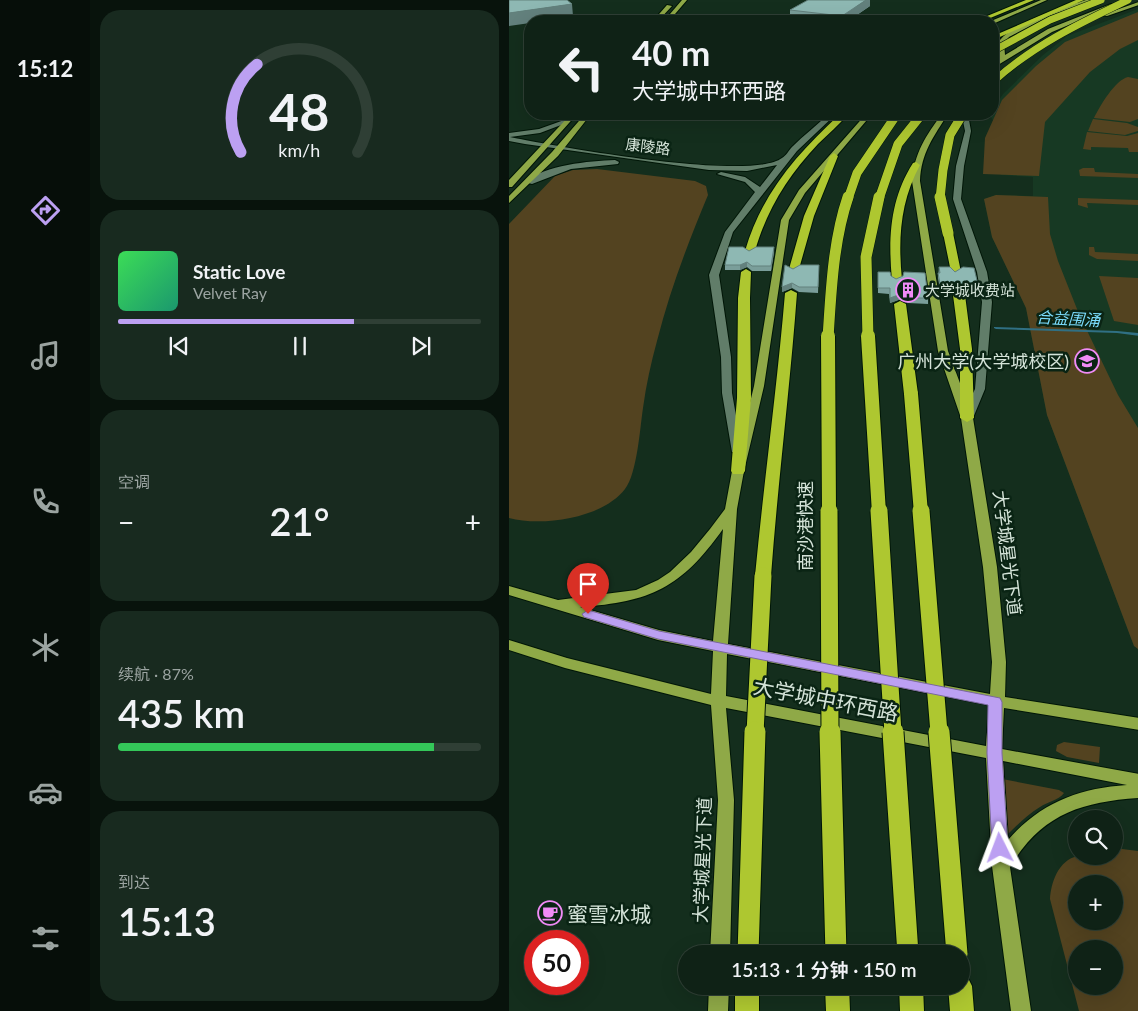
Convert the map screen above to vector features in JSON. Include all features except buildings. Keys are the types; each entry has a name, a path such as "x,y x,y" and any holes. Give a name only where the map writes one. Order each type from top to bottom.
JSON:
{"highway":[{"path":"993,15 1031,0"},
{"path":"999,35 1081,0"},
{"path":"999,48 1050,20 1101,0"},
{"path":"999,75 1046,44 1129,0"},
{"path":"749,251 762,216 783,180 797,160 838,120"},
{"name":"南沙港快速","path":"836,945 830,766 828,336 836,256 844,210 857,173 893,120"},
{"path":"907,945 868,348 866,257 880,195 898,144 917,120"},
{"path":"956,272 949,233 940,202 943,170 951,135 960,120"},
{"path":"794,269 801,238 834,156"},
{"path":"897,280 895,260 896,212 908,178 916,165"},
{"path":"738,471 744,398 744,298 746,272"},
{"path":"748,945 757,680 763,576 772,469 783,391 791,293"},
{"path":"959,295 966,349 967,418"},
{"path":"900,304 911,394 956,945"},
{"path":"747,995 747,1011"},
{"path":"837,995 838,1011"},
{"path":"911,995 912,1011"},
{"path":"961,995 962,1011"}],"main road":[{"path":"660,15 674,0"},
{"path":"671,15 685,0"},
{"path":"999,19 1045,0"},
{"path":"1003,58 1000,44 1001,40 1007,36 1047,15 1091,0"},
{"path":"999,61 1028,43 1088,14 1129,0"},
{"path":"1057,29 1138,3"},
{"path":"509,201 529,182 583,120"},
{"name":"大学城星光下道","path":"720,945 726,800 718,700 720,648 731,509 738,471 759,386 785,220 791,206 807,184 834,156 864,120"},
{"name":"大学城星光下道","path":"940,120 933,130 916,165 916,181 943,351 967,418 990,567 999,662 995,702 994,753 1001,866 1021,1011"},
{"path":"509,185 567,121"},
{"path":"553,604 628,596 649,590 666,582 682,569 701,549 731,509"},
{"name":"大学城中环西路","path":"509,590 658,635 995,702 1138,724"},
{"name":"大学城中环西路","path":"509,645 617,677 718,700 1138,780"},
{"path":"1001,866 1011,847 1021,835 1052,812 1079,800 1094,796 1138,791"},
{"path":"718,1011 719,995"}],"street":[{"path":"738,471 727,393 726,357 716,307 714,275 724,241 759,192 783,161 826,120"},
{"path":"966,120 968,132 960,166 957,200 982,272 987,302 980,389 967,418"},
{"path":"509,135 540,131 567,121"},
{"name":"康陵路","path":"509,139 543,149"},
{"name":"康陵路","path":"509,145 720,168 757,168 783,161"},
{"name":"康陵路","path":"557,151 616,162 733,176 755,184 759,192"},
{"path":"529,182 563,168 616,162"}],"shaded area":[{"name":"广州大学(大学城校区)","path":"1138,9 1138,649 1134,646 1047,415 1026,308 992,237 984,199 996,195 1033,196 1033,177 1001,175 1002,135 993,120 999,120 999,100 1003,94 1043,55 1067,36"},
{"path":"1138,12 1138,40 1120,49 1090,72 1045,122 1039,176 983,174 985,138 993,120 999,120 999,107 1002,100 1036,66 1065,42"},
{"path":"1128,77 1138,79 1138,119 1130,122 1094,118 1113,88"},
{"path":"1093,119 1127,123 1138,127 1138,131 1125,135 1088,131"},
{"path":"1087,132 1127,136 1138,133 1138,152 1129,152 1128,148 1091,147 1091,150 1083,149"},
{"path":"1094,168 1095,172 1138,174 1138,178 1080,176 1079,170"},
{"path":"597,169 695,181 706,186 708,195 693,231 662,322 647,382 635,462 625,489 615,499 602,507 571,518 523,521 509,518 509,224 555,176 573,170"},
{"path":"996,195 1048,197 1050,234 1058,261 1079,314 1118,395 1138,428 1138,649 1134,646 1047,415 1026,308 992,237 984,199"},
{"path":"1078,198 1138,200 1138,205 1087,203 1088,208 1078,205"},
{"path":"1089,247 1094,247 1095,252 1138,254 1138,261 1097,259 1089,255"},
{"path":"1099,276 1138,278 1138,325 1114,321"},
{"path":"1064,742 1100,747 1099,763 1067,757 1056,751 1057,745"},
{"path":"997,778 1059,790 1064,793 1031,813 1006,836"},
{"path":"1123,849 1138,851 1138,1011 1079,1011 1075,995 1123,995 1123,940 1068,940 1068,969 1050,899 1054,879 1068,860 1068,865 1123,865"}],"waterway":[{"name":"合益围涌","path":"996,328 1117,332 1139,335"}],"place":[{"name":"大学城收费站","path":"908,290"},
{"name":"广州大学(大学城校区)","path":"1087,361"},
{"name":"蜜雪冰城","path":"550,913"}],"route":[{"path":"588,614 658,635 995,702 994,753 1000,848"}]}
